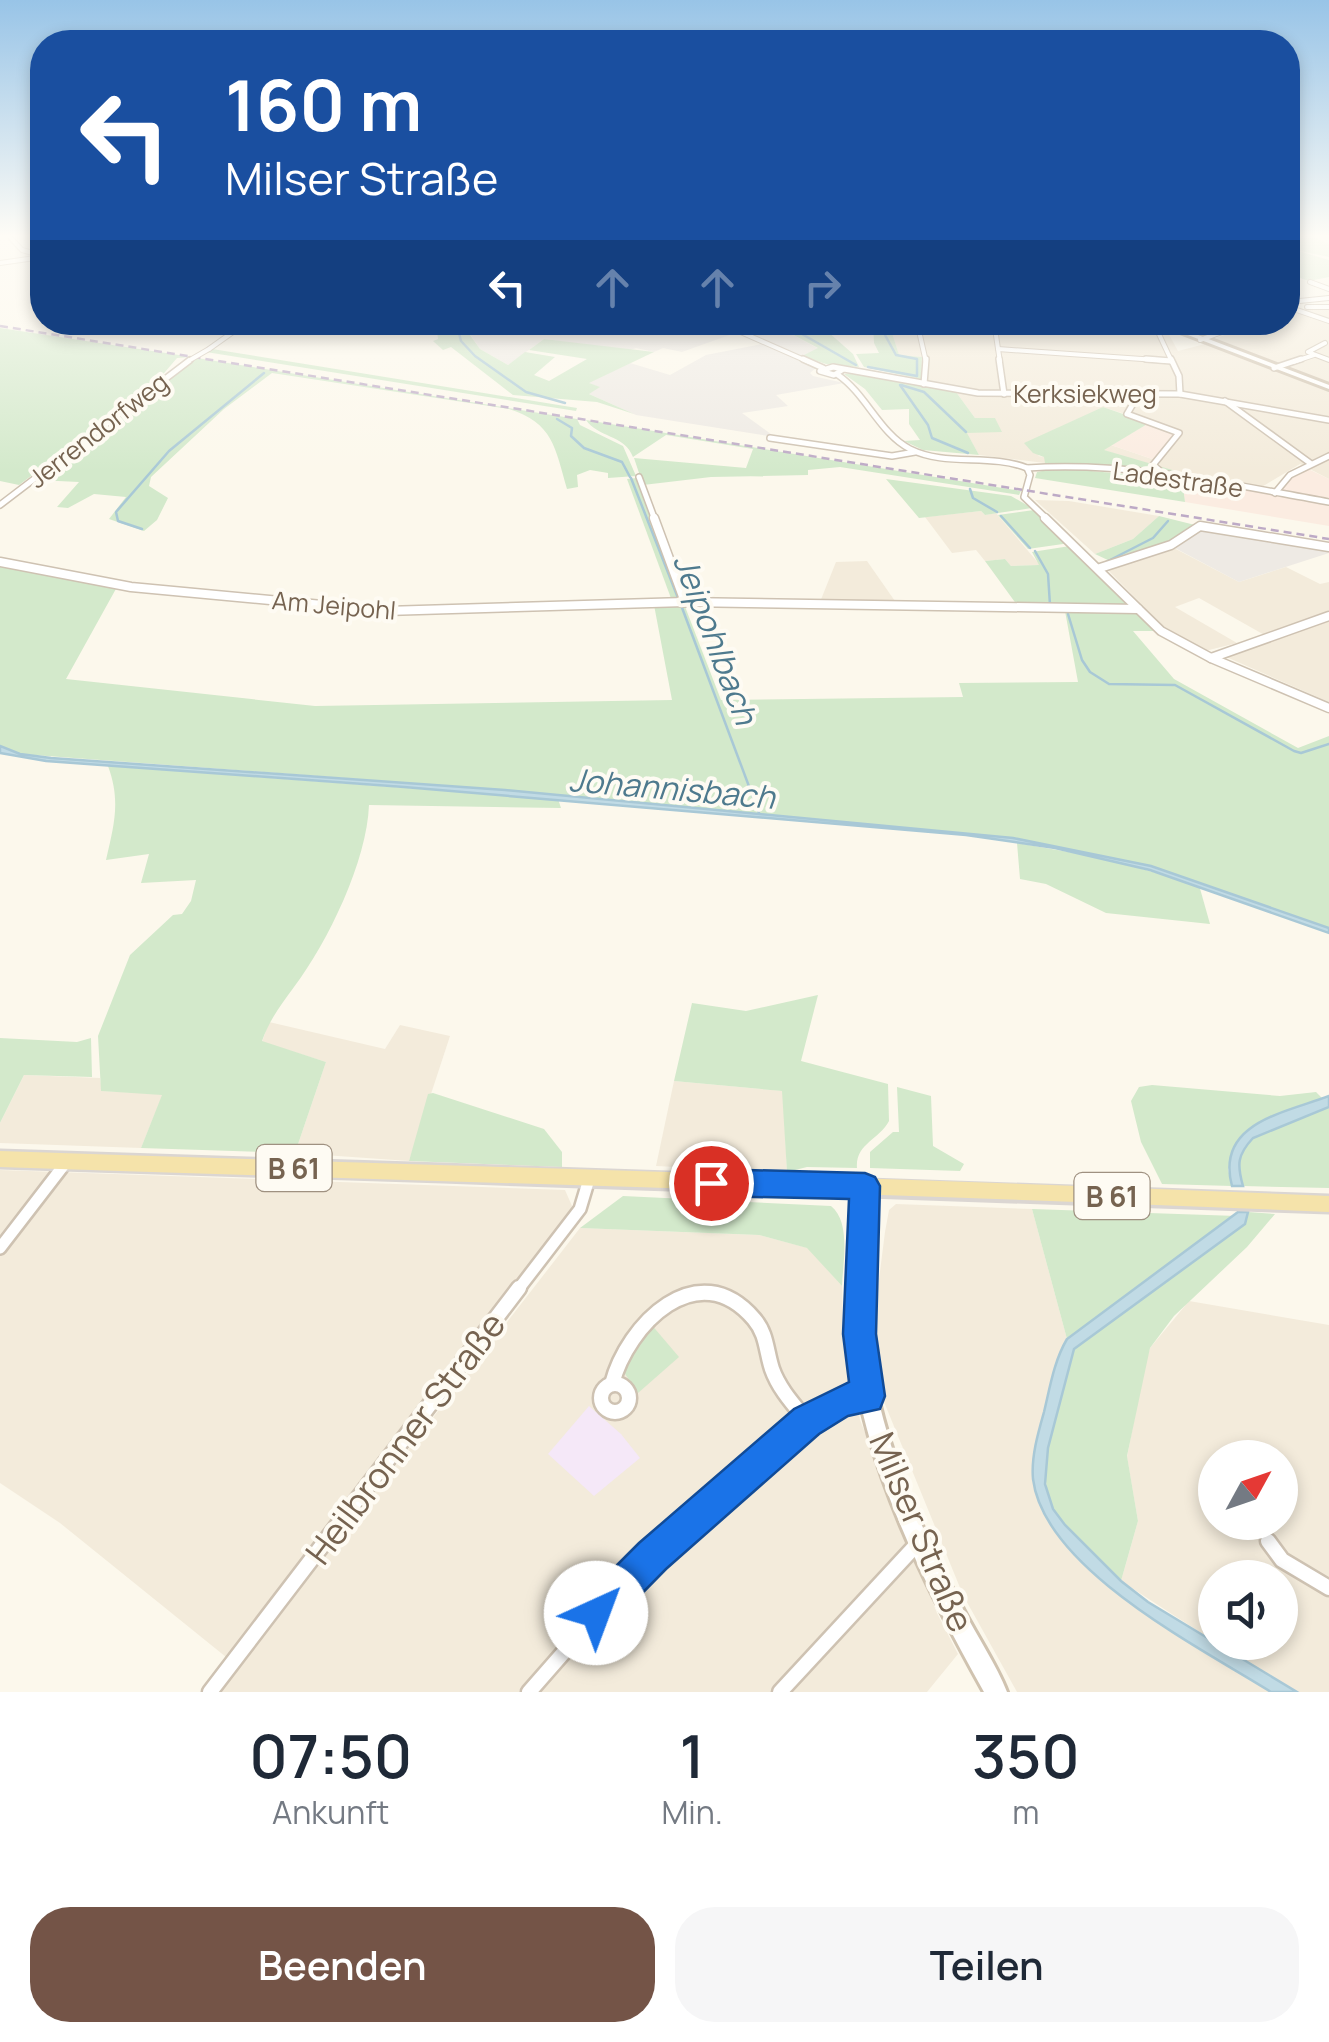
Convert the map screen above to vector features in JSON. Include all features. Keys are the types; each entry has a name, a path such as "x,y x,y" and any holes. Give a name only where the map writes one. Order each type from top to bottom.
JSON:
{"main road":[{"path":"1186,335 1329,387"},
{"name":"B 61","path":"0,1159 1329,1204"},
{"name":"Milser Straße","path":"865,1186 860,1334 868,1396 922,1542 957,1622 996,1692"}],"street":[{"name":"Jerrendorfweg","path":"0,505 190,360 229,335"},
{"name":"Kerksiekweg","path":"747,335 840,372 1004,394 1180,394 1329,420"},
{"path":"920,335 926,360 924,384"},
{"path":"996,335 1004,394"},
{"path":"1159,335 1179,376 1180,394"},
{"path":"1200,340 1214,335"},
{"path":"1325,344 1308,352 1329,360"},
{"path":"998,349 1171,361"},
{"path":"1274,368 1314,355"},
{"path":"840,372 861,391 899,442 916,452"},
{"path":"1140,392 1126,414 1179,433 1154,468 1189,478"},
{"path":"1224,401 1310,463"},
{"path":"770,438 883,455 916,452 1011,462 1026,468 1030,475 1024,497 1161,630 1211,658 1329,708"},
{"path":"1274,493 1278,484 1310,463 1329,456"},
{"name":"Ladestraße","path":"1026,468 1136,470 1329,502"},
{"path":"638,477 685,602 1138,609"},
{"path":"1100,568 1171,545 1200,526 1329,547"},
{"name":"Am Jeipohl","path":"0,562 148,590 386,611 685,602"},
{"path":"1211,658 1329,616"},
{"path":"0,1248 68,1161"},
{"name":"Heilbronner Straße","path":"210,1692 580,1209 588,1179"},
{"path":"612,1384 620,1363 656,1310 680,1297 712,1294 741,1307 758,1326 776,1379 806,1421"},
{"path":"530,1692 636,1572 806,1421 844,1400 868,1396"},
{"path":"1268,1541 1282,1560 1329,1588"},
{"path":"780,1692 922,1542"}],"shaded area":[{"path":"1300,314 1329,314 1329,384 1211,340 1225,335 1300,335"},
{"path":"471,335 729,335 682,352 663,348 654,352 636,348 627,351 544,339 508,365 480,349"},
{"path":"752,335 793,335 819,349 802,356"},
{"path":"893,335 1169,335 1178,351 1205,344 1329,389 1329,418 1173,391 994,392 930,383 921,379 922,357 899,356"},
{"path":"762,344 816,368 810,373 813,376 844,383 776,395 788,406 742,413 775,437 636,415 587,393 599,387 587,383 630,363 670,375 706,355"},
{"path":"956,392 1173,395 1329,422 1329,479 1300,464 1260,488 1151,466 1103,450 1111,445 1155,460 1170,429 1103,407 1038,456 1045,457 1045,463 979,455 966,432 1001,432 975,418"},
{"path":"1149,423 1175,434 1155,460 1111,445"},
{"path":"1306,468 1329,479 1329,526 1185,502 1182,479 1278,495 1279,487"},
{"path":"1035,500 1069,501 1159,516 1133,539 1095,554"},
{"path":"981,511 985,515 996,513 1040,565 1011,566 1005,559 985,561 976,550 952,553 925,517"},
{"path":"1198,529 1329,549 1329,553 1239,582 1173,547"},
{"path":"1172,547 1239,582 1286,567 1320,584 1329,582 1329,702 1224,656 1268,637 1199,598 1175,607 1237,643 1205,651 1163,626 1107,569"},
{"path":"867,561 897,604 820,602 836,562"},
{"path":"269,1022 385,1049 400,1025 450,1036 409,1161 295,1153 326,1062 262,1042"},
{"path":"24,1075 100,1078 102,1091 163,1094 141,1148 0,1143 0,1123"},
{"path":"674,1081 783,1091 787,1172 656,1166"},
{"path":"0,1170 565,1190 572,1206 566,1219 226,1657 60,1523 0,1483"},
{"path":"896,1204 1032,1209 1067,1339 1058,1358 1035,1445 1033,1478 1042,1512 1060,1537 1119,1595 1198,1645 1198,1660 1221,1660 1271,1692 1017,1692 963,1595 882,1397 873,1327 889,1210"},
{"path":"580,1228 759,1235 808,1248 842,1286 843,1340 860,1420 937,1613 958,1654 927,1692 220,1692"},
{"path":"1189,1301 1329,1325 1329,1692 1297,1692 1245,1660 1298,1660 1298,1560 1198,1560 1198,1631 1121,1581 1138,1521 1127,1457 1150,1348"},
{"path":"589,1406 621,1434 640,1458 594,1496 548,1454"}],"green space":[{"path":"0,328 192,357 177,358 159,379 19,485 0,481"},
{"path":"438,335 470,335 480,349 508,365 525,352 555,357 534,375 549,381 587,359 529,350 544,339 654,352 589,383 600,387 589,394 634,414 597,402 513,395 451,347 443,350 433,341"},
{"path":"794,335 832,335 853,354 859,367 826,364 802,356 818,348"},
{"path":"874,335 893,335 899,355 922,357 921,379 864,367 856,354 879,353"},
{"path":"212,349 577,408 576,411 206,352"},
{"path":"197,358 577,419 580,425 623,446 636,476 608,478 608,473 590,470 577,475 578,487 567,489 544,429 509,409 272,373 224,409 151,477 149,486 168,498 157,520 144,531 109,519 126,497 94,494 68,508 57,507 79,482 37,480"},
{"path":"864,373 956,392 975,418 995,418 1002,432 967,433 979,455 923,450 904,441 920,440 909,424 909,409 882,410 865,389 844,374"},
{"path":"1103,407 1149,423 1104,450 1186,474 1045,463 1044,457 1033,453 1024,443"},
{"path":"586,420 1021,491 1019,495 840,467 808,470 808,475 711,477 643,485 634,458 746,468 753,449 666,435 633,457 624,444"},
{"path":"1057,468 1182,479 1185,502 1035,478 1037,472"},
{"path":"637,478 681,600 672,601 627,479"},
{"path":"886,479 1011,496 1032,508 919,518"},
{"path":"1034,510 1070,543 1028,549 998,515"},
{"path":"1159,516 1195,525 1168,544 1112,562 1095,554 1133,539"},
{"path":"1070,546 1129,605 1017,605 985,561 1005,559 1011,566 1039,565 1032,552"},
{"path":"0,564 117,587 66,679 315,706 672,700 654,605 684,604 721,700 963,697 959,683 1078,682 1065,611 1136,613 1156,631 1133,631 1174,679 1298,748 1329,736 1329,928 1151,866 1013,838 505,790 20,754 0,746"},
{"path":"108,766 558,799 561,808 369,805 361,851 343,900 320,947 262,1041 326,1062 295,1153 141,1148 162,1095 101,1091 98,1036 130,955 173,915 182,914 191,901 196,880 141,883 149,854 106,860 115,802"},
{"path":"1017,843 1103,858 1199,885 1210,924 1106,913 1046,884 1020,879"},
{"path":"818,995 801,1061 888,1084 889,1121 860,1153 857,1168 807,1167 787,1172 782,1091 674,1081 692,1003 746,1011"},
{"path":"0,1038 77,1042 91,1038 92,1077 24,1075 0,1123"},
{"path":"897,1087 931,1096 933,1146 964,1164 960,1171 870,1168 870,1152 893,1132 899,1132"},
{"path":"1139,1087 1280,1096 1316,1092 1322,1098 1246,1131 1228,1169 1232,1186 1162,1184 1141,1142 1131,1101"},
{"path":"428,1094 544,1129 562,1152 562,1167 409,1161"},
{"path":"1329,1107 1329,1188 1243,1186 1240,1160 1253,1138"},
{"path":"623,1196 831,1206 844,1232 842,1286 807,1248 759,1235 580,1228"},
{"path":"1032,1209 1237,1216 1067,1339"},
{"path":"1248,1212 1275,1214 1247,1247 1174,1316 1150,1348 1127,1456 1138,1521 1121,1581 1065,1528 1047,1491 1047,1450 1068,1365 1074,1349 1245,1224"},
{"path":"650,1323 679,1357 638,1393 621,1368"}],"water":[{"path":"0,746 20,754 51,758 505,790 1013,838 1151,866 1329,928 1329,933 1150,870 1055,848 966,835 46,761 0,753"},
{"path":"1329,1096 1329,1107 1253,1138 1240,1160 1243,1186 1232,1186 1229,1165 1243,1134 1274,1115"},
{"path":"1238,1212 1248,1212 1245,1224 1074,1349 1048,1448 1045,1484 1053,1509 1065,1525 1121,1581 1198,1632 1198,1647 1130,1603 1095,1574 1065,1544 1044,1512 1033,1479 1033,1462 1056,1365 1067,1339"},
{"path":"1219,1660 1244,1660 1297,1692 1271,1692"}],"waterway":[{"name":"Jeipohlbach","path":"459,335 475,356 526,392 565,403"},
{"path":"804,335 856,365"},
{"path":"868,367 917,376 917,359 896,355 885,335"},
{"path":"142,529 118,521 116,512 169,451 264,373"},
{"path":"900,385 928,425 932,438 968,453"},
{"path":"901,385 924,392 966,432"},
{"name":"Jeipohlbach","path":"557,419 572,428 571,436 584,448 622,462 630,477"},
{"name":"Jeipohlbach","path":"631,478 678,598"},
{"path":"970,489 973,498 997,512"},
{"path":"1001,516 1030,548"},
{"path":"1106,562 1153,538 1168,521"},
{"path":"1035,551 1048,574 1050,605"},
{"name":"Jeipohlbach","path":"681,605 759,813"},
{"path":"1068,614 1082,660 1090,672 1109,684 1175,685 1294,751 1301,753 1329,744"}],"railway":[{"path":"0,326 30,331"},
{"path":"56,335 1329,539"}],"route":[{"path":"596,1613 652,1556 806,1421 830,1405 868,1396 860,1334 865,1186 711,1183"}],"water label":[{"name":"Johannisbach","path":"672,788"}]}
